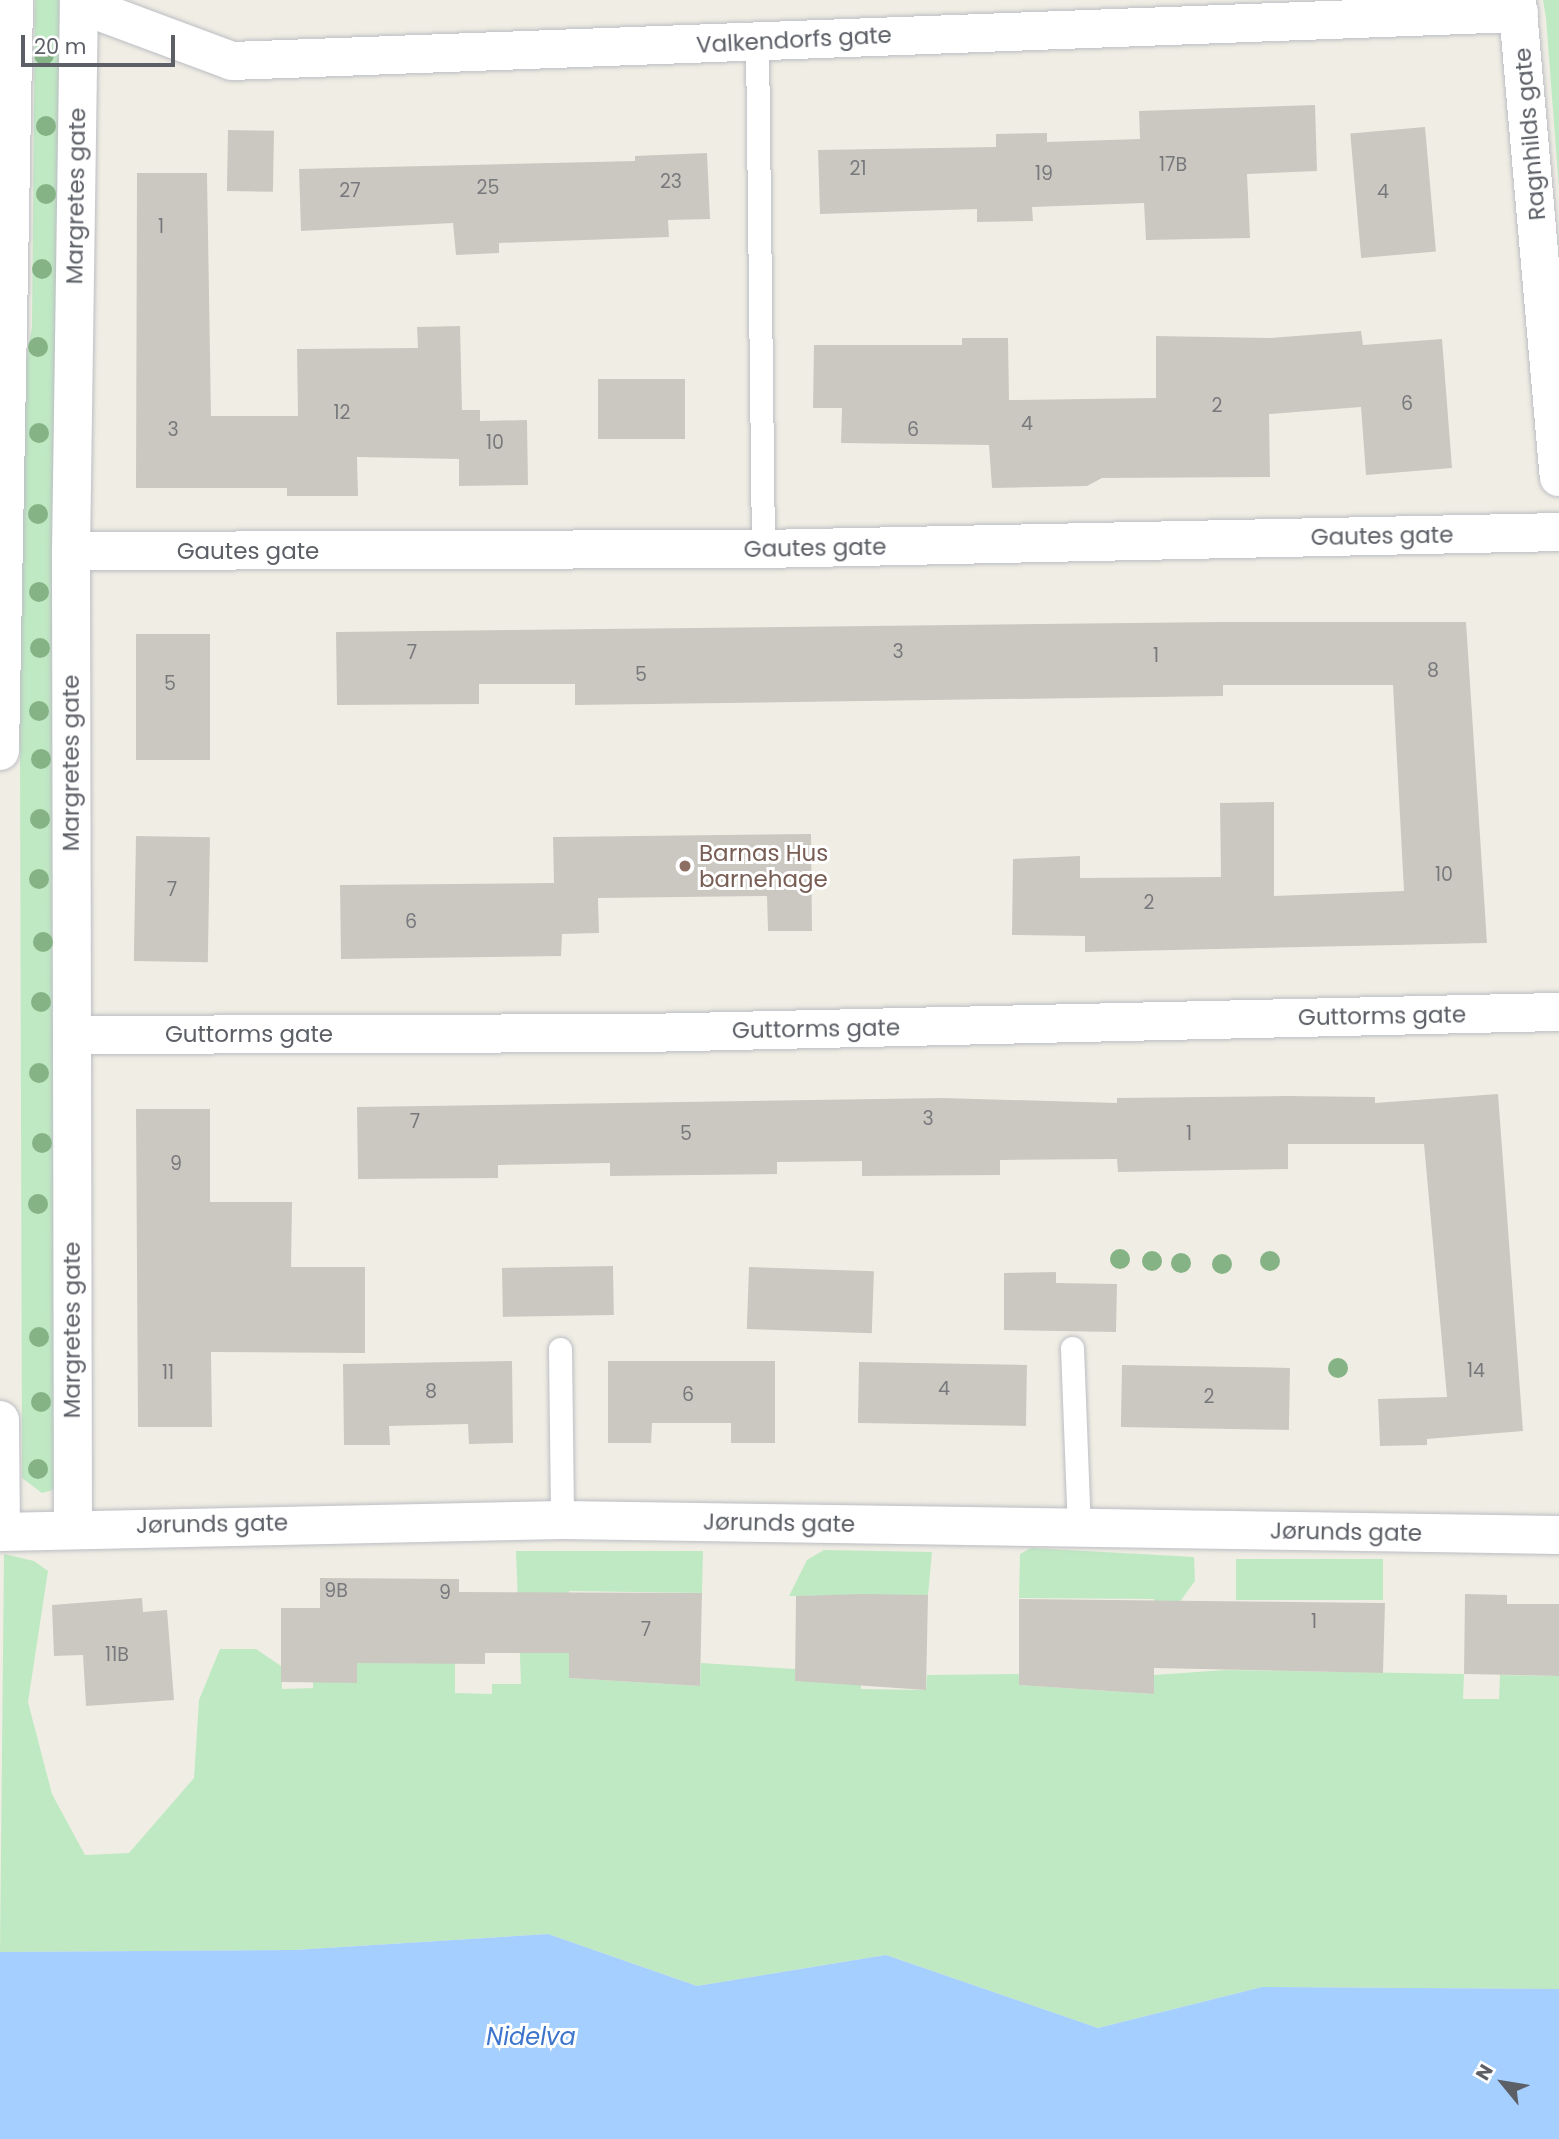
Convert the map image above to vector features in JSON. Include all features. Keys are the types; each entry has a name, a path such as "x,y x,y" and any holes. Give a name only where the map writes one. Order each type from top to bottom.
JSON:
{"street":[{"path":"0,751 4,336 14,0"},
{"name":"Valkendorfs gate","path":"79,2 232,61 757,42 1518,7"},
{"name":"Margretes gate","path":"73,1526 71,551 79,2"},
{"name":"Ragnhilds gate","path":"1518,7 1558,465"},
{"name":"Gautes gate","path":"71,551 763,549 1559,533"},
{"name":"Guttorms gate","path":"72,1035 645,1033 1559,1012"},
{"path":"0,1420 1,1532"},
{"name":"Jørunds gate","path":"1,1532 73,1526 562,1520 1559,1535"}],"lane":[{"path":"757,42 763,549"},
{"path":"1072,1348 1079,1528"},
{"path":"560,1349 562,1520"}],"green space":[{"path":"35,0 59,0 58,1474 53,1490 42,1493 22,1478 19,398 32,327"},
{"path":"1543,0 1559,0 1559,189 1546,18"},
{"path":"1031,1548 1194,1557 1195,1581 1154,1637 1154,1599 1019,1598 1020,1554"},
{"path":"824,1550 932,1552 928,1595 789,1596 807,1560"},
{"path":"516,1551 703,1551 702,1593 569,1591 569,1678 700,1686 701,1663 795,1669 795,1681 861,1682 861,1689 926,1690 927,1675 1019,1674 1019,1685 1154,1694 1154,1675 1225,1670 1464,1674 1463,1699 1499,1699 1500,1675 1559,1676 1559,1989 1262,1987 1098,2028 886,1955 697,1986 548,1934 294,1950 0,1952 4,1554 34,1561 48,1571 28,1702 52,1794 85,1855 129,1853 194,1778 199,1700 220,1649 256,1649 281,1666 282,1689 313,1688 313,1682 357,1660 455,1663 455,1693 492,1694 492,1684 521,1684"},
{"path":"1236,1559 1383,1559 1383,1600 1236,1600"}],"water":[{"name":"Nidelva","path":"548,1934 697,1986 886,1955 1098,2028 1262,1987 1559,1989 1559,2139 0,2139 0,1952 294,1950"}],"building":[{"path":"1315,105 1317,171 1247,174 1250,238 1146,240 1144,203 1032,207 1033,221 977,222 977,209 820,214 818,150 996,147 996,134 1047,133 1047,142 1140,139 1139,111"},
{"path":"1425,127 1436,252 1361,258 1350,134"},
{"path":"228,130 274,131 273,192 227,191"},
{"path":"707,153 710,219 668,220 669,237 499,243 499,253 456,255 453,223 301,231 299,169 635,161 635,156"},
{"path":"137,173 207,173 211,416 298,416 297,349 418,348 417,327 460,326 462,410 480,410 480,421 527,420 528,485 459,486 459,459 357,457 358,496 287,496 287,488 136,488"},
{"path":"1361,331 1363,345 1442,339 1452,468 1366,475 1361,407 1269,414 1270,477 1102,478 1087,486 992,488 989,445 841,443 842,408 813,408 814,345 962,345 962,338 1008,338 1009,400 1156,398 1156,336 1269,338"},
{"path":"598,379 685,379 685,439 598,439"},
{"path":"1222,622 1466,622 1487,943 1085,952 1085,936 1012,935 1013,859 1080,856 1080,878 1221,877 1220,803 1274,802 1274,896 1404,891 1393,685 1223,685 1223,696 575,705 575,684 479,684 479,704 337,705 336,632"},
{"path":"136,634 210,634 210,760 136,760"},
{"path":"811,834 812,931 768,931 767,896 598,898 599,933 562,934 561,956 341,959 340,885 554,883 553,837"},
{"path":"136,836 210,837 208,962 134,961"},
{"path":"1498,1094 1523,1431 1427,1439 1427,1445 1380,1446 1378,1399 1447,1397 1424,1144 1288,1144 1288,1169 1118,1172 1117,1159 1000,1160 1000,1175 862,1176 862,1161 777,1162 777,1174 610,1176 610,1163 498,1165 498,1178 358,1179 357,1107 943,1098 1117,1103 1117,1098 1287,1096 1375,1097 1375,1103"},
{"path":"136,1109 210,1109 210,1202 292,1202 291,1267 365,1267 365,1353 211,1352 212,1427 138,1427"},
{"path":"613,1266 614,1315 503,1317 502,1268"},
{"path":"749,1267 874,1271 872,1333 747,1329"},
{"path":"1056,1272 1056,1283 1117,1284 1116,1332 1004,1330 1004,1273"},
{"path":"512,1361 513,1443 469,1444 468,1424 389,1426 390,1445 344,1445 343,1364"},
{"path":"608,1361 775,1361 775,1443 731,1443 731,1423 652,1423 651,1443 608,1443"},
{"path":"859,1362 1027,1365 1026,1426 858,1423"},
{"path":"1122,1365 1290,1368 1289,1430 1121,1427"},
{"path":"320,1578 459,1579 459,1592 702,1593 700,1686 569,1678 569,1653 485,1653 485,1664 357,1663 357,1683 281,1682 281,1608 320,1608"},
{"path":"1465,1594 1507,1595 1507,1604 1559,1604 1559,1676 1464,1674"},
{"path":"928,1595 926,1690 795,1681 796,1596"},
{"path":"142,1598 143,1612 167,1610 174,1700 86,1706 83,1655 54,1656 52,1605"},
{"path":"1019,1599 1385,1603 1383,1673 1154,1668 1154,1694 1019,1685"}],"place":[{"name":"Barnas Hus barnehage","path":"685,866"}]}
